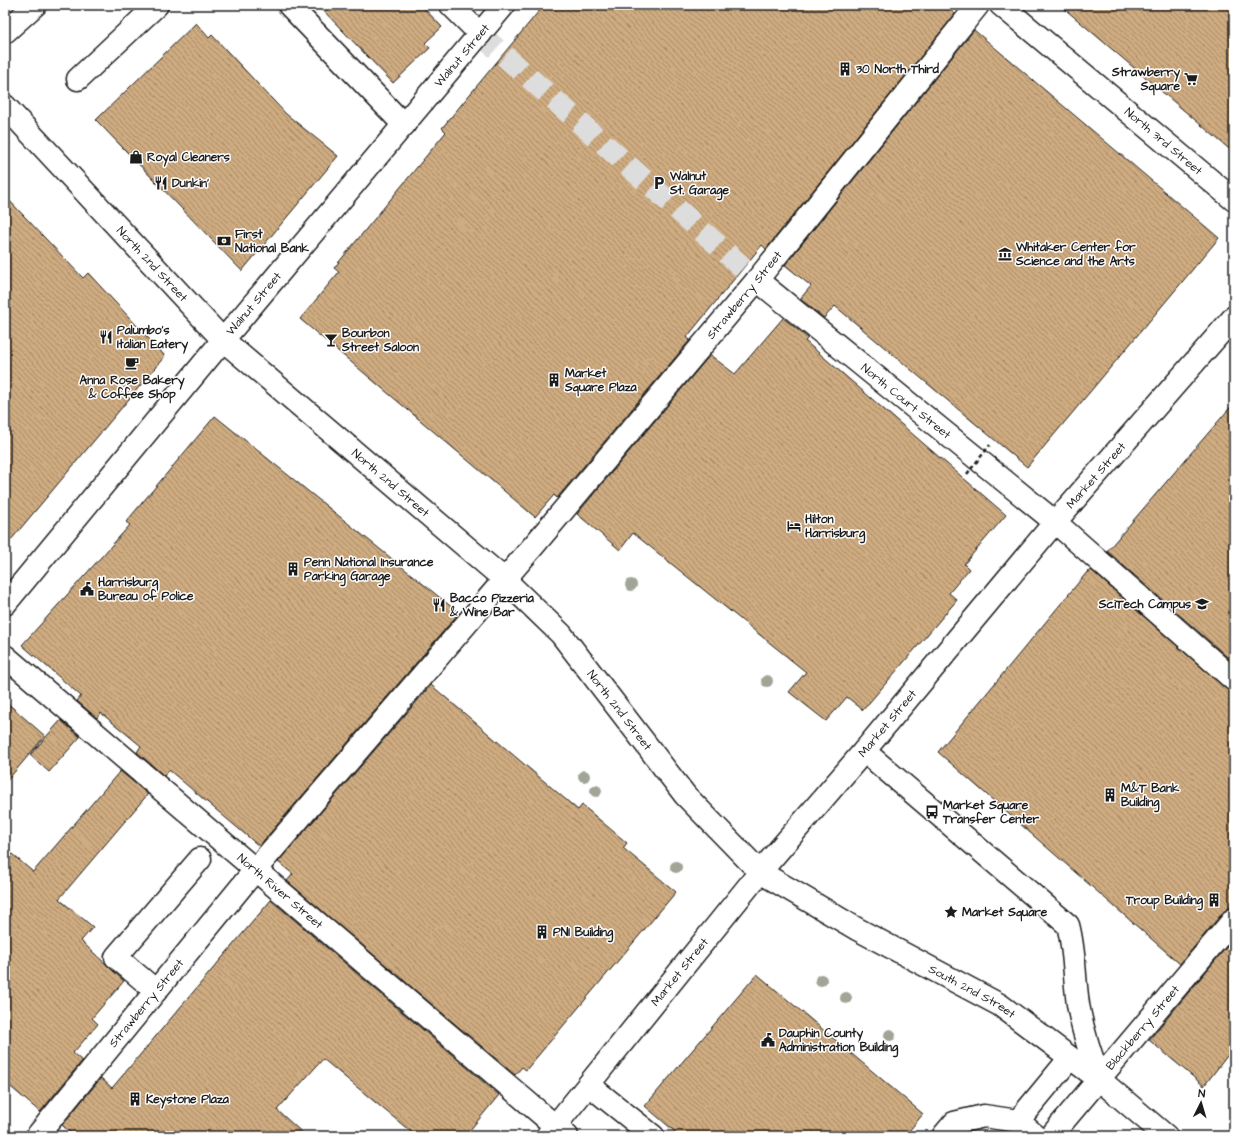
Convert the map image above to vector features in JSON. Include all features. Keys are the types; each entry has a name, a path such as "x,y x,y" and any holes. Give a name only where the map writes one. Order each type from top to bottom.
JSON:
{"main road":[{"path":"5,32 35,5"},
{"path":"78,79 157,5"},
{"path":"289,5 404,125"},
{"path":"451,5 480,34"},
{"name":"Walnut Street","path":"5,604 223,340 504,5"},
{"name":"Strawberry Street","path":"37,1136 255,870 505,580 757,280 978,5"},
{"name":"North 3rd Street","path":"1001,5 1234,200"},
{"name":"North 2nd Street","path":"5,106 223,340 505,580 561,634 685,794 760,872"},
{"name":"North Court Street","path":"757,280 1055,522 1234,680"},
{"name":"Market Street","path":"557,1133 589,1085 760,872 864,752 1055,522 1234,317"},
{"name":"North River Street","path":"5,656 255,870 557,1133"},
{"path":"864,752 1068,925 1073,943 1078,1005 1091,1055 1100,1080"},
{"path":"156,991 116,957 200,859"},
{"name":"South 2nd Street","path":"760,872 857,929 1000,1005 1100,1080 1166,1136"},
{"name":"Blackberry Street","path":"1051,1136 1100,1080 1234,919"},
{"path":"1018,1121 1070,1058"},
{"path":"589,1085 653,1136"},
{"path":"943,1136 954,1123 984,1116 1018,1121 1036,1136"}],"path":[{"path":"967,474 990,445"}],"building":[{"path":"318,5 421,5 442,27 425,43 430,48 393,83"},
{"path":"544,5 944,5 955,14 766,249 762,245 687,337 690,340 557,498 554,495 535,517 300,319 339,272 334,268 446,132 442,128"},
{"name":"Strawberry Square","path":"1060,5 1234,5 1234,153"},
{"path":"196,23 209,38 212,35 286,114 338,156 242,271 96,120"},
{"name":"Whitaker Center for Science and the Arts","path":"974,30 1219,238 1027,467 835,306 824,318 800,299 811,286 785,265"},
{"path":"5,196 83,278 88,273 165,356 5,547"},
{"name":"Hilton Harrisburg","path":"783,318 808,338 805,341 1006,515 964,564 969,569 949,593 957,600 863,710 847,697 826,721 789,692 806,672 633,533 620,550 577,514 710,355 735,374"},
{"name":"SciTech Campus","path":"1234,403 1234,663 1107,551"},
{"path":"215,416 459,613 259,846 169,770 164,776 137,752 141,746 101,713 97,718 77,701 81,696 22,645 130,525 126,522"},
{"name":"M&T Bank Building","path":"1091,570 1226,689 1234,692 1234,907 1224,911 1180,964 938,752 1088,571 1089,573"},
{"path":"431,685 578,810 582,805 627,843 623,848 676,892 526,1070 522,1067 515,1075 287,881 293,874 278,862"},
{"path":"5,701 45,736 5,783"},
{"path":"61,720 80,737 49,772 30,755"},
{"path":"120,771 148,794 59,899 93,927 81,941 124,981 92,1018 98,1024 73,1053 82,1061 40,1112 5,1082 5,848 33,872"},
{"path":"271,900 499,1095 465,1136 416,1136 323,1059 277,1110 306,1136 74,1136 62,1125 101,1078 112,1088"},
{"path":"1234,938 1234,1047 1204,1086 1149,1040"},
{"name":"Dauphin County Administration Building","path":"757,974 923,1114 905,1136 680,1136 645,1106"}],"tunnel":[{"path":"480,34 757,280"}],"place":[{"name":"30 North Third","path":"845,69"},
{"name":"Strawberry Square","path":"1191,79"},
{"name":"Royal Cleaners","path":"136,157"},
{"name":"Dunkin'","path":"161,183"},
{"name":"Walnut St. Garage","path":"659,183"},
{"name":"First National Bank","path":"224,241"},
{"name":"Whitaker Center for Science and the Arts","path":"1005,254"},
{"name":"Palumbo's Italian Eatery","path":"106,337"},
{"name":"Bourbon Street Saloon","path":"331,340"},
{"name":"Anna Rose Bakery & Coffee Shop","path":"132,363"},
{"name":"Market Square Plaza","path":"554,380"},
{"name":"Hilton Harrisburg","path":"794,526"},
{"name":"Penn National Insurance Parking Garage","path":"293,569"},
{"name":"Harrisburg Bureau of Police","path":"87,589"},
{"name":"SciTech Campus","path":"1202,604"},
{"name":"Bacco Pizzeria & Wine Bar","path":"439,605"},
{"name":"M&T Bank Building","path":"1110,795"},
{"name":"Market Square Transfer Center","path":"932,812"},
{"name":"Troup Building","path":"1214,900"},
{"name":"Market Square","path":"951,912"},
{"name":"PNI Building","path":"542,932"},
{"name":"Dauphin County Administration Building","path":"768,1040"},
{"name":"Keystone Plaza","path":"135,1099"}]}
